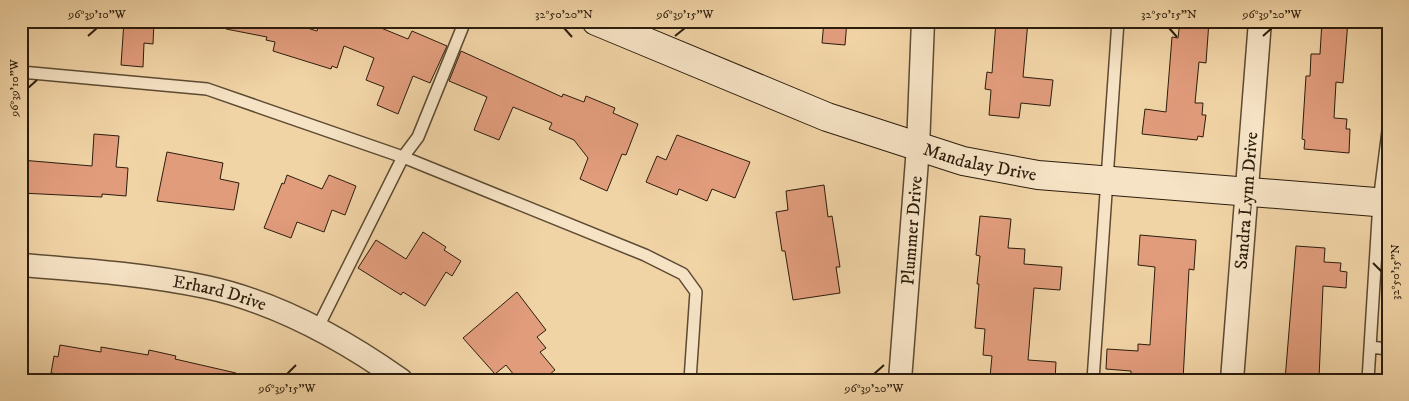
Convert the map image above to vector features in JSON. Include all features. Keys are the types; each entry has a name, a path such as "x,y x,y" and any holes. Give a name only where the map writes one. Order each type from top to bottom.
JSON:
{"street":[{"name":"Mandalay Drive","path":"596,21 827,117 963,162 1019,172 1107,181 1384,202"},
{"name":"Plummer Drive","path":"900,380 918,147 923,21"},
{"name":"Sandra Lynn Drive","path":"1232,380 1260,21"},
{"name":"Erhard Drive","path":"21,265 154,277 208,288 268,307 317,329 375,362 401,380"}],"lane":[{"path":"317,329 403,157 418,137 465,21"},
{"path":"1093,380 1118,21"},
{"path":"21,72 207,89 403,157 646,254 683,274 696,292 690,380"},
{"path":"1368,380 1384,202 1388,130"},
{"path":"1370,347 1388,349"}],"building":[{"path":"124,21 154,21 153,44 144,43 143,67 121,65"},
{"path":"226,21 285,21 317,31 319,24 326,26 327,21 364,21 408,39 412,31 447,46 430,83 413,76 398,114 377,105 384,87 366,80 374,58 344,46 337,68 332,66 331,69 273,51 275,42 266,40 267,37 226,29"},
{"path":"824,21 847,21 845,45 822,43"},
{"path":"996,21 1028,21 1023,77 1053,80 1050,106 1021,103 1019,118 989,115 991,90 985,89 987,72 992,73"},
{"path":"1180,21 1209,21 1206,63 1199,62 1195,103 1203,103 1202,115 1206,115 1203,137 1198,136 1197,140 1142,134 1145,109 1166,112 1172,37 1178,38"},
{"path":"1322,21 1348,21 1343,83 1336,82 1334,118 1347,119 1346,129 1350,129 1349,153 1304,149 1305,140 1302,139 1306,76 1310,76 1311,54 1320,54"},
{"path":"461,51 562,97 563,94 584,102 586,96 615,108 613,113 638,124 626,155 622,154 607,191 580,179 588,158 574,140 549,129 552,123 513,107 499,140 474,130 487,97 449,81"},
{"path":"94,134 119,136 116,167 128,168 126,196 102,194 102,197 21,193 21,160 92,166"},
{"path":"677,135 750,162 735,198 712,189 707,201 679,189 677,195 646,182 657,156 666,160"},
{"path":"167,152 223,163 220,179 239,183 234,210 157,201"},
{"path":"287,175 322,189 329,175 356,186 345,215 332,210 324,232 297,222 291,238 264,228"},
{"path":"824,185 828,217 832,216 840,267 836,267 840,293 793,300 785,251 782,251 776,212 788,210 786,191"},
{"path":"980,216 1011,219 1008,248 1025,249 1024,264 1062,267 1060,290 1034,288 1028,360 1056,362 1055,380 990,377 992,356 983,355 985,329 975,328 980,256 976,255"},
{"path":"423,232 446,247 444,250 461,261 452,276 446,272 425,306 403,292 401,295 358,268 376,240 406,259"},
{"path":"1140,235 1196,240 1194,270 1189,269 1183,380 1131,380 1131,371 1106,369 1107,349 1138,351 1138,344 1150,345 1155,267 1138,265"},
{"path":"1296,246 1325,248 1324,262 1341,263 1340,271 1347,272 1346,288 1323,286 1319,378 1312,378 1312,380 1285,380"},
{"path":"517,292 546,330 537,337 546,348 540,352 555,370 543,380 518,380 506,365 495,374 463,338"},
{"path":"60,345 101,352 101,347 148,355 149,350 176,356 175,359 236,373 236,380 68,380 69,376 51,373 54,356 58,357"}]}
